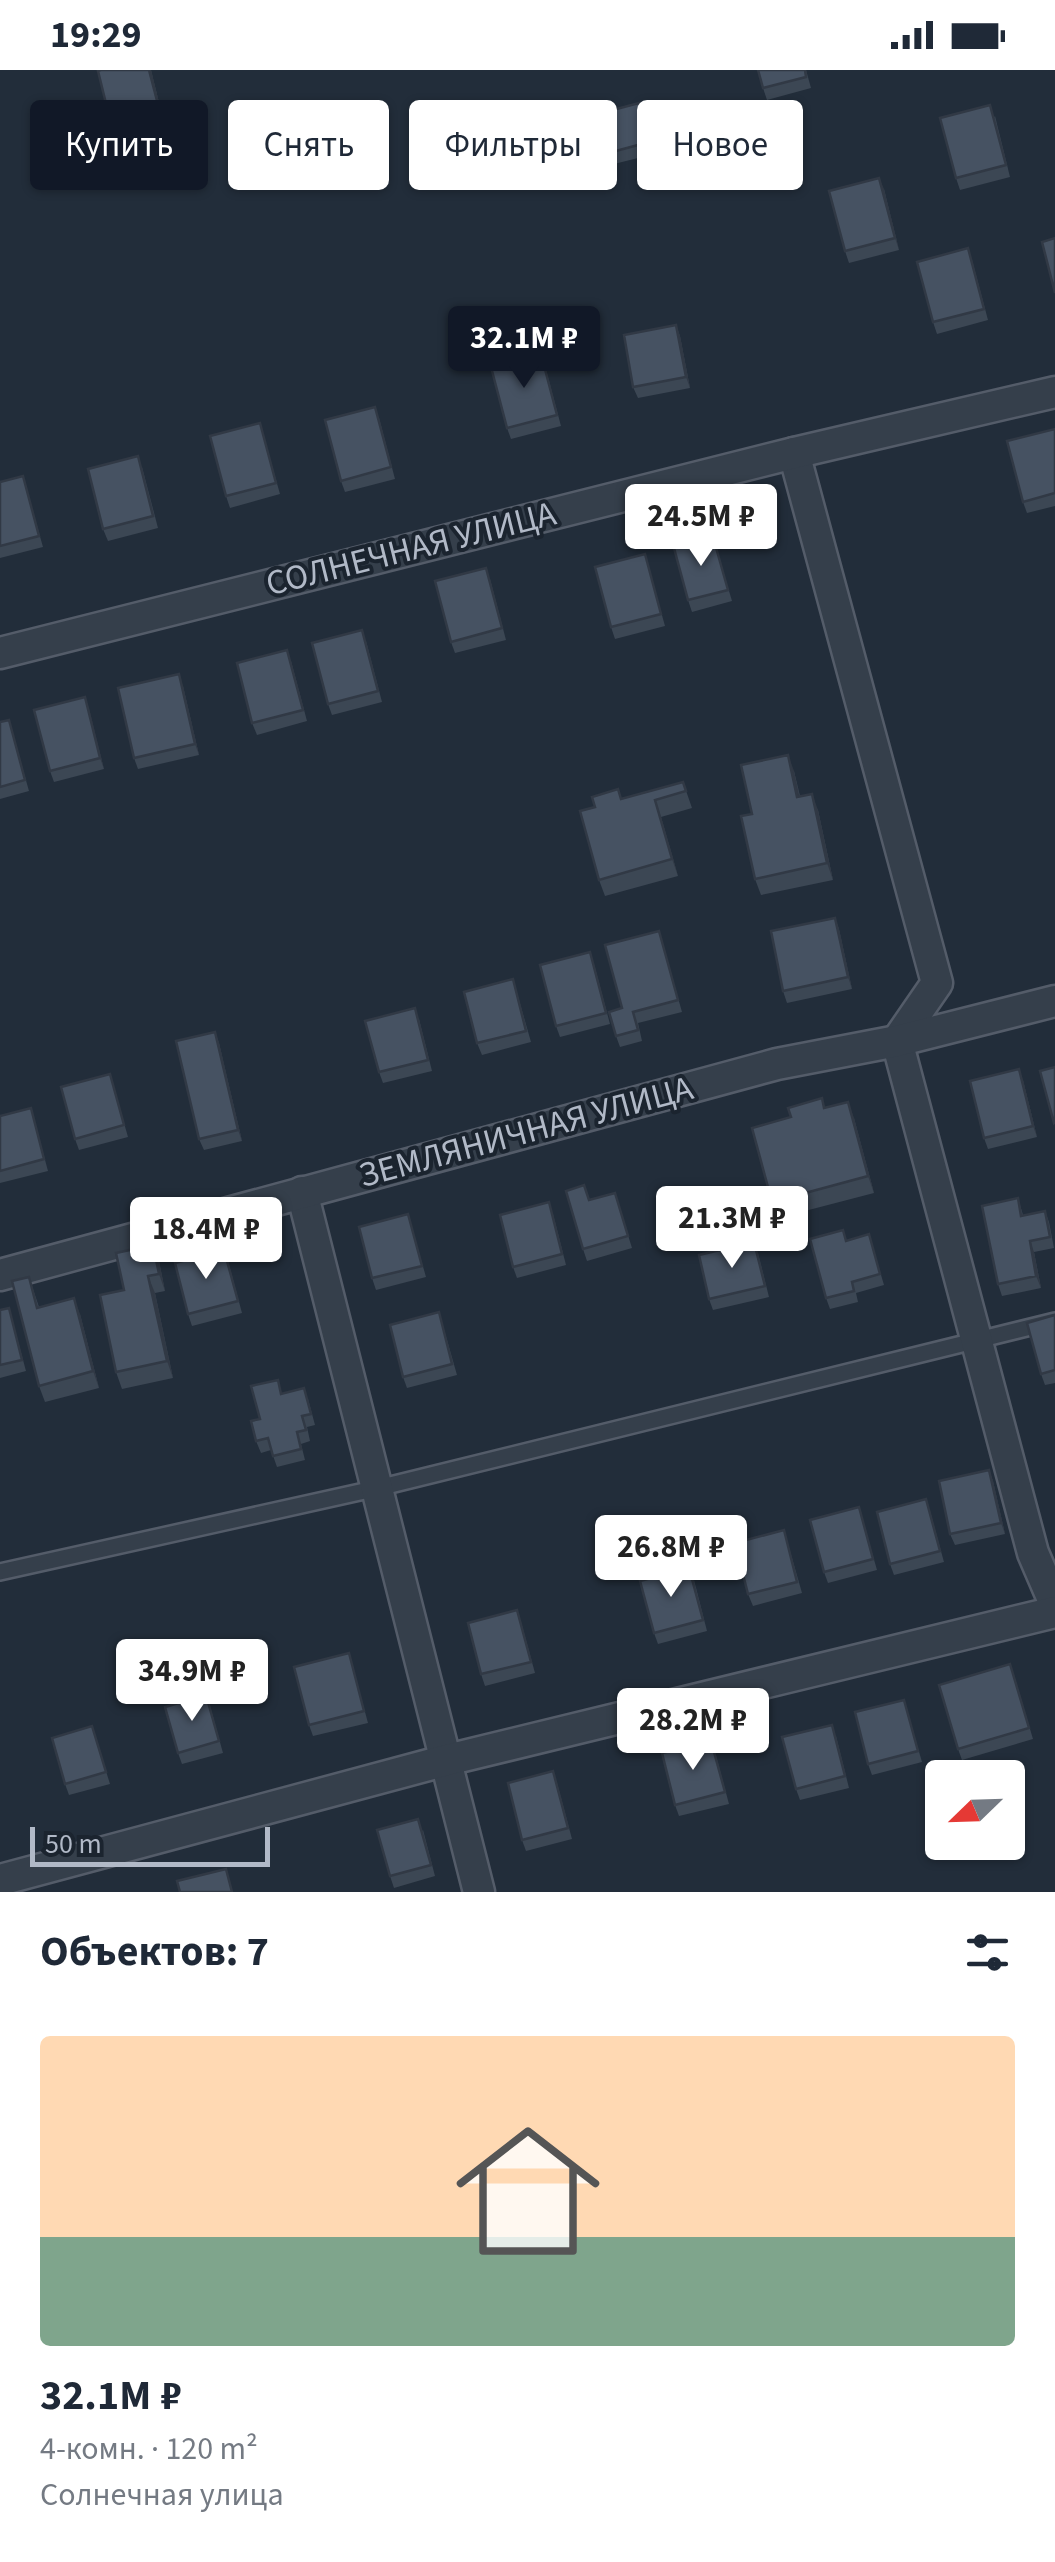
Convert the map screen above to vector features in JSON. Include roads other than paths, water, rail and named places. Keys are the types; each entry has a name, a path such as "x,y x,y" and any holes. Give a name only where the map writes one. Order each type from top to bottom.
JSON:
{"street":[{"name":"СОЛНЕЧНАЯ УЛИЦА","path":"0,653 794,453 1055,392"},
{"path":"0,1880 447,1760 1055,1608 1033,1554 897,1041 937,983 794,453"},
{"name":"ЗЕМЛЯНИЧНАЯ УЛИЦА","path":"0,1275 777,1064 897,1041 1055,1001"},
{"path":"302,1192 479,1892"}],"lane":[{"path":"0,1572 378,1488 1055,1321"}]}
